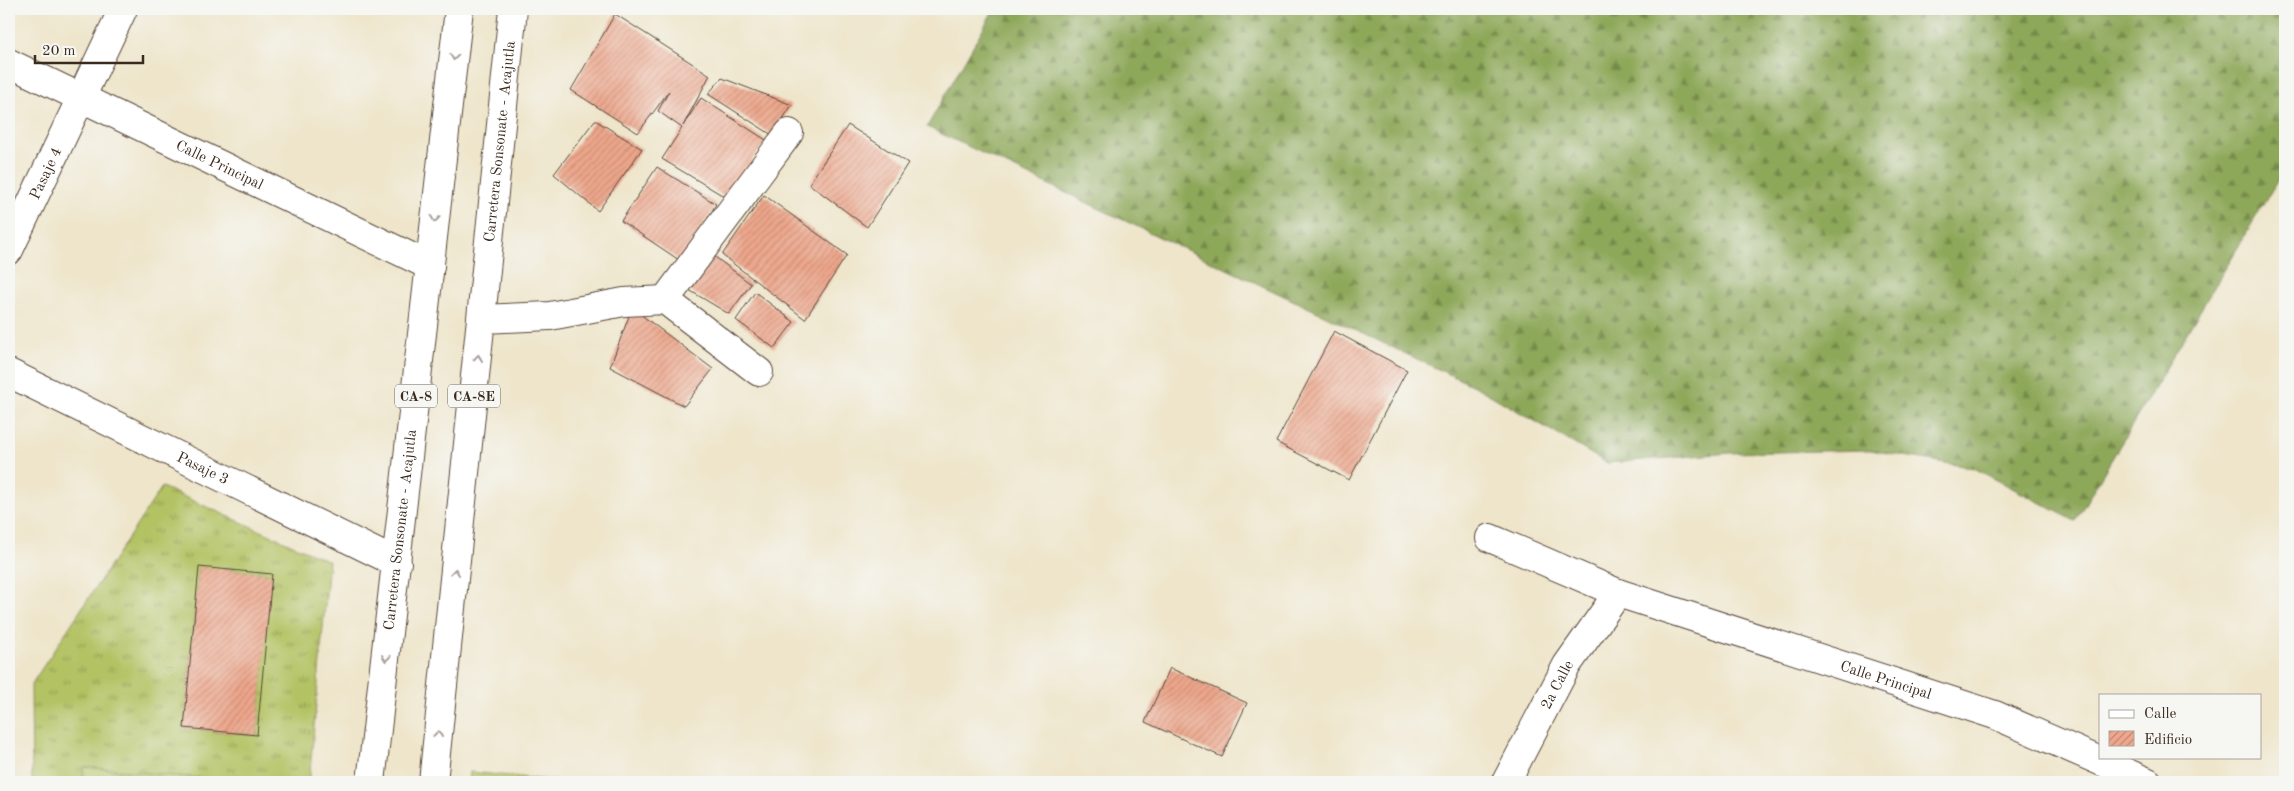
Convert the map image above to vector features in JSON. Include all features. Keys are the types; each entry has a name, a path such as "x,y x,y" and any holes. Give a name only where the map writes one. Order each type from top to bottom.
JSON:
{"main road":[{"name":"Pasaje 4","path":"9,250 123,9"},
{"name":"Carretera Sonsonate - Acajutla","path":"371,782 460,9"},
{"name":"Carretera Sonsonate - Acajutla","path":"433,782 513,9"},
{"name":"Calle Principal","path":"9,63 430,266"},
{"path":"665,300 789,133"},
{"path":"482,320 550,316 631,302 665,300 759,372"},
{"name":"Pasaje 3","path":"9,373 397,563"},
{"name":"Calle Principal","path":"1490,538 1618,593 1995,715 2095,772 2148,782"},
{"name":"2a Calle","path":"1506,782 1566,665 1618,593"}],"green space":[{"path":"994,9 2285,9 2285,168 2075,521 1974,468 1870,450 1731,453 1607,463 1478,388 927,127"},
{"path":"162,487 329,561 309,782 240,782 84,767 82,782 32,782 31,685","holes":["199,567 271,574 257,735 184,728"]},
{"path":"84,767 240,782 82,782"},
{"path":"470,772 570,782 469,782"}],"building":[{"path":"615,14 710,75 683,126 701,98 766,140 727,198 662,159 682,128 658,111 669,91 638,133 571,90"},
{"path":"722,78 792,105 772,135 708,94"},
{"path":"595,120 642,149 598,211 554,174"},
{"path":"848,125 908,163 867,227 809,184"},
{"path":"657,167 716,204 682,262 621,221"},
{"path":"764,195 847,255 805,319 722,255"},
{"path":"707,251 751,284 729,314 684,287"},
{"path":"755,292 794,322 774,348 736,320"},
{"path":"632,308 713,369 684,406 610,367"},
{"path":"1334,331 1407,370 1349,480 1276,442"},
{"path":"199,567 272,574 257,735 184,728"},
{"path":"1170,668 1247,703 1222,757 1145,722"}]}
